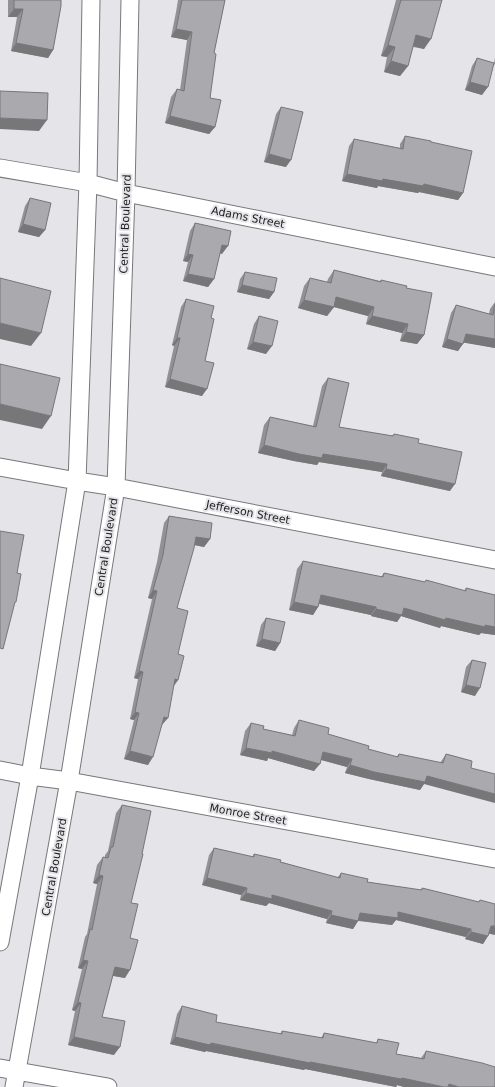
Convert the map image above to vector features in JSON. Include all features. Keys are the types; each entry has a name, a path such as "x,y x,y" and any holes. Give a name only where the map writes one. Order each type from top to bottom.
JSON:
{"street":[{"path":"0,942 30,776 77,481 88,183 91,0"},
{"name":"Central Boulevard","path":"16,1079 70,781 116,486 126,193 130,0"},
{"name":"Adams Street","path":"0,168 88,183 126,193 495,267"},
{"name":"Jefferson Street","path":"0,467 77,481 116,486 495,560"},
{"name":"Monroe Street","path":"0,770 30,776 70,781 495,859"},
{"path":"0,1068 16,1079 108,1087"}],"building":[{"path":"14,0 61,0 53,50 16,43 23,9 14,9"},
{"path":"182,0 225,0 214,53 216,54 210,98 221,100 215,127 170,116 177,89 184,91 192,32 176,29"},
{"path":"401,0 442,0 431,39 416,35 408,66 391,61 395,47 388,45"},
{"path":"477,58 494,63 488,87 470,82"},
{"path":"0,91 48,93 47,120 0,118"},
{"path":"281,107 303,112 291,160 269,154"},
{"path":"405,136 472,151 463,193 424,184 423,186 383,179 382,181 347,174 354,139 403,149"},
{"path":"30,198 51,203 45,230 23,224"},
{"path":"195,223 231,231 228,246 222,245 214,279 188,274 193,255 188,254"},
{"path":"334,270 432,293 424,335 406,332 408,324 372,316 374,307 336,297 334,307 304,300 310,278 331,283"},
{"path":"245,272 277,278 274,292 242,285"},
{"path":"0,278 51,291 41,333 0,323"},
{"path":"186,299 214,306 211,318 214,319 205,361 214,363 207,389 170,379 180,338 177,338"},
{"path":"495,304 495,339 466,334 463,344 447,339 456,305 493,315"},
{"path":"259,316 278,321 272,346 253,342"},
{"path":"0,364 60,378 51,416 0,404"},
{"path":"328,378 349,383 339,427 393,436 394,434 419,439 418,443 462,452 455,484 386,469 387,464 323,454 322,458 264,445 270,417 316,427"},
{"path":"169,516 212,523 210,539 196,537 177,608 188,611 178,654 184,656 178,680 175,679 168,718 164,717 153,757 130,751 139,713 135,712 143,672 139,671 157,591 153,590 163,555"},
{"path":"0,531 24,535 17,573 21,574 16,602 3,649 0,648"},
{"path":"303,561 383,577 384,573 425,582 426,580 466,591 466,588 495,595 495,627 485,625 485,627 446,618 445,620 404,608 402,615 376,609 376,607 321,595 318,607 294,602"},
{"path":"266,618 285,622 280,643 262,639"},
{"path":"472,660 486,663 480,688 466,685"},
{"path":"299,720 329,728 328,734 369,746 368,749 398,757 399,754 443,763 446,754 472,761 471,768 495,774 495,794 427,776 425,782 374,772 350,765 352,759 323,752 320,764 272,751 272,753 246,748 251,723 264,726 263,729 295,736"},
{"path":"122,805 151,811 143,854 131,903 138,904 130,938 138,940 130,970 115,967 102,1017 125,1021 120,1047 74,1037 81,1003 78,1002 88,961 83,960 90,929 92,930 103,876 99,875 103,857 108,858 111,847 113,847"},
{"path":"214,848 254,857 254,854 281,860 280,862 340,878 341,873 368,879 367,882 422,890 422,888 479,902 480,900 495,904 495,926 491,926 488,936 471,932 471,929 398,912 398,918 360,913 358,921 331,915 332,911 272,895 272,899 246,893 247,888 207,878"},
{"path":"182,1006 217,1015 216,1022 282,1034 282,1031 323,1038 324,1033 377,1043 378,1039 399,1043 396,1054 424,1059 426,1051 482,1063 495,1067 495,1087 459,1087 449,1084 448,1087 444,1087 402,1078 310,1063 211,1043 210,1045 175,1037"}]}
